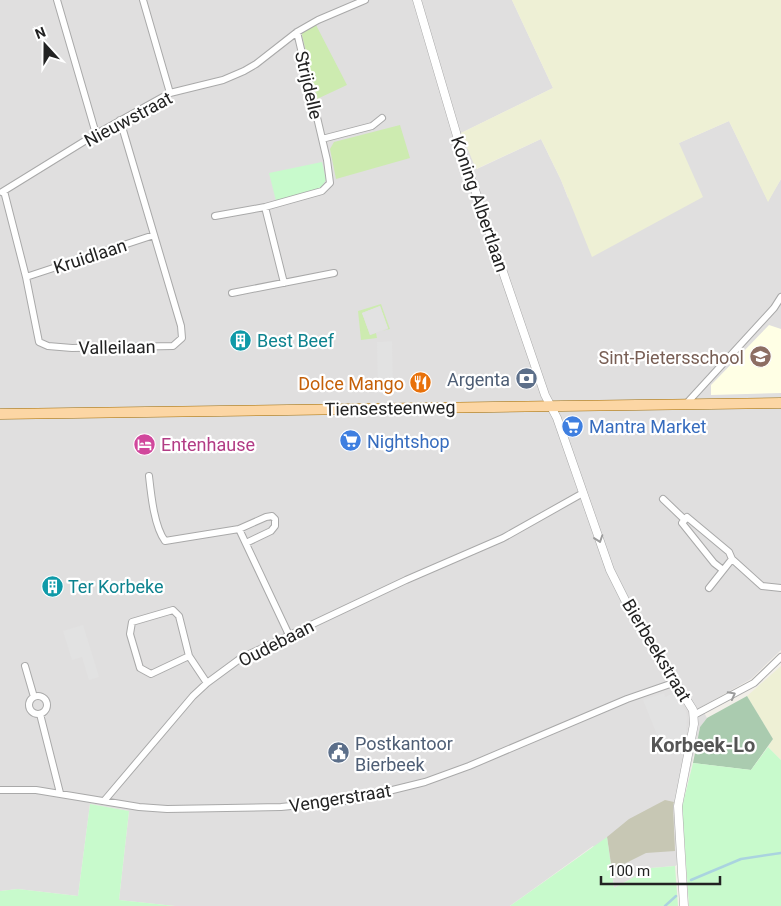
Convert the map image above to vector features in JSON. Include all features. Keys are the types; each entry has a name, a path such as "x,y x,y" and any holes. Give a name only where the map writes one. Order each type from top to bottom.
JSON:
{"main road":[{"name":"Tiensesteenweg","path":"0,414 781,404"}],"street":[{"path":"57,0 96,134"},
{"path":"143,0 170,93"},
{"name":"Nieuwstraat","path":"2,191 96,134 170,93 223,80 244,71 297,32 318,20 365,0"},
{"name":"Koning Albertlaan","path":"417,0 471,179 550,406"},
{"name":"Strijdelle","path":"215,216 265,207 322,192 330,183 331,177 297,32"},
{"name":"Strijdelle","path":"322,139 372,126 382,118"},
{"name":"Valleilaan","path":"2,191 26,277 39,342 48,346 72,348 173,346 182,338 181,326 120,120"},
{"path":"265,207 284,283"},
{"name":"Kruidlaan","path":"26,277 154,235"},
{"path":"232,293 334,273"},
{"path":"686,404 737,350 774,308 781,297"},
{"name":"Bierbeekstraat","path":"550,406 557,418 610,570 629,608 690,705 694,715 694,724 678,806 684,906"},
{"path":"149,476 160,534 165,541 239,529 266,517 272,516 275,519 275,526 271,530 246,543"},
{"name":"Oudebaan","path":"104,801 193,696 207,683 241,658 503,538 583,493"},
{"path":"663,499 685,520"},
{"path":"723,570 714,563 682,523 688,517 729,552 732,559 762,586 781,588"},
{"path":"239,529 289,635"},
{"path":"709,588 732,559"},
{"path":"189,656 150,674 140,668 130,634 132,622 173,610 179,616 189,656 207,683"},
{"path":"694,715 754,683 781,657"},
{"path":"25,666 34,697"},
{"name":"Vengerstraat","path":"104,801 154,808 247,808 297,806 368,797 426,782 467,767 627,699 676,682"},
{"path":"34,697 42,698 46,702 45,711 40,714 32,712 29,707 30,701 34,697"},
{"path":"40,714 60,793"},
{"path":"0,790 25,789 104,801"}],"shaded area":[{"path":"0,0 512,0 553,88 461,133 477,169 541,139 568,198 679,143 729,121 768,201 781,179 781,650 751,679 701,707 707,718 700,727 682,807 685,861 675,866 651,868 614,888 612,870 593,846 510,906 175,906 119,900 129,811 90,804 78,896 18,889 0,891"},
{"path":"512,0 781,0 781,179 768,202 729,121 679,143 703,197 592,257 561,180 541,139 476,169 461,133 553,88"},
{"path":"380,306 388,328 370,335 362,313"},
{"name":"Sint-Pietersschool","path":"769,325 781,329 781,393 711,395 711,385"},
{"path":"392,341 393,395 387,395 387,392 378,393 377,342"},
{"path":"83,625 99,677 89,680 82,657 72,660 63,631"},
{"path":"781,666 781,760 768,747 773,739 747,696"},
{"path":"664,693 665,697 674,693 686,711 685,745 662,747 643,700"},
{"path":"747,696 773,739 751,770 693,763 700,727 707,718"},
{"path":"665,800 674,802 675,851 646,853 612,870 607,837 629,819"}],"green space":[{"path":"316,25 347,85 317,99 302,35 302,32"},
{"path":"400,125 410,158 336,179 330,149 334,142"},
{"path":"322,162 326,180 320,189 276,201 269,173"},
{"path":"381,304 390,329 382,331 388,329 380,306 362,313 370,335 376,333 377,338 361,340 358,311"},
{"path":"768,747 781,760 781,906 689,906 682,807 693,763 751,770"},
{"path":"90,804 129,811 119,900 175,906 0,906 0,891 18,889 78,896"},
{"path":"607,837 614,888 651,868 675,866 678,906 510,906"}],"waterway":[{"path":"691,880 741,859 781,853"},
{"path":"665,906 676,896"}],"place":[{"name":"Best Beef","path":"241,340"},
{"name":"Sint-Pietersschool","path":"760,357"},
{"name":"Argenta","path":"526,379"},
{"name":"Dolce Mango","path":"420,383"},
{"name":"Mantra Market","path":"573,426"},
{"name":"Nightshop","path":"351,441"},
{"name":"Entenhause","path":"145,444"},
{"name":"Ter Korbeke","path":"52,586"},
{"name":"Postkantoor Bierbeek","path":"339,753"}],"district":[{"name":"Korbeek-Lo","path":"703,745"}]}
